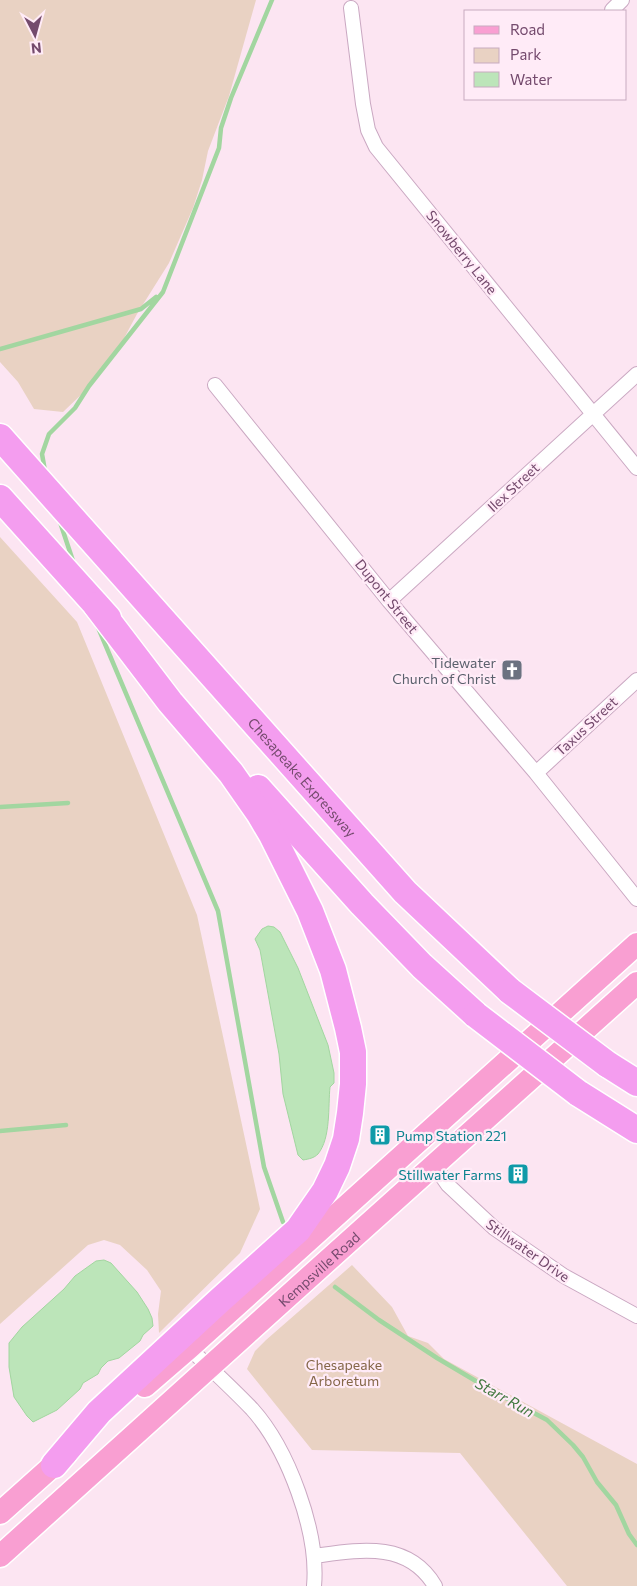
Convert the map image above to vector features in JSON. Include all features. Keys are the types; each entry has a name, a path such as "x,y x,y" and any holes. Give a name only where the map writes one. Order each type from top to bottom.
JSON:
{"highway":[{"name":"Chesapeake Expressway","path":"0,436 405,892 510,991 607,1064 637,1083"},
{"path":"0,498 362,904 422,966 476,1014 578,1093 637,1130"},
{"path":"54,1465 99,1412 219,1300 298,1230 325,1191 337,1166 346,1139 353,1084 352,1052 348,1028 333,970 310,911 276,842 259,813 231,773 170,702 96,605"}],"main road":[{"name":"Kempsville Road","path":"0,1513 9,1503 189,1348 637,944"},
{"name":"Kempsville Road","path":"0,1556 637,983"},
{"path":"434,1165 432,1155 436,1145 483,1097 491,1086 492,1076"}],"street":[{"name":"Snowberry Lane","path":"351,8 363,104 368,130 376,147 637,468"},
{"name":"Ilex Street","path":"389,600 637,374"},
{"name":"Dupont Street","path":"215,385 389,600 536,773 637,899"},
{"name":"Taxus Street","path":"536,773 637,680"},
{"name":"Stillwater Drive","path":"434,1165 448,1185 494,1228 564,1276 637,1316"},
{"path":"189,1348 253,1410 277,1446 304,1509 314,1556 314,1586"},
{"path":"314,1556 374,1550 394,1553 419,1567 436,1586"}],"green space":[{"path":"0,0 256,0 229,96 208,151 202,180 193,208 169,263 106,367 63,412 34,409 18,382 0,362"},
{"path":"0,537 77,622 197,915 260,1209 240,1253 159,1333 158,1314 161,1291 147,1270 120,1245 104,1240 88,1245 0,1324"},
{"name":"Chesapeake Arboretum","path":"352,1265 392,1307 408,1336 428,1343 444,1359 637,1464 637,1586 567,1586 460,1453 312,1450 247,1369 255,1351 266,1340"}],"water":[{"path":"268,926 274,927 280,932 298,968 328,1045 334,1073 334,1083 330,1087 325,1139 318,1154 303,1160 298,1155 283,1094 279,1054 260,950 255,939 262,929"},
{"path":"104,1260 111,1263 137,1292 148,1309 153,1326 143,1335 140,1341 119,1358 108,1361 98,1374 83,1383 80,1389 57,1410 33,1422 14,1397 9,1367 9,1343 22,1327 64,1289 75,1276 96,1261"}],"waterway":[{"path":"45,471 42,454 49,434 75,408 89,386 163,292 219,148 221,128 231,98 272,0"},
{"path":"0,349 141,309 156,297"},
{"path":"60,522 73,561"},
{"path":"97,625 218,911 264,1167 283,1222"},
{"path":"0,807 68,803"},
{"path":"0,1131 66,1125"},
{"name":"Starr Run","path":"335,1287 379,1320 437,1358 547,1420 583,1457 597,1482 616,1505 629,1534 637,1545"}],"place":[{"name":"Tidewater Church of Christ","path":"512,670"},
{"name":"Pump Station 221","path":"380,1135"},
{"name":"Stillwater Farms","path":"518,1174"}]}
